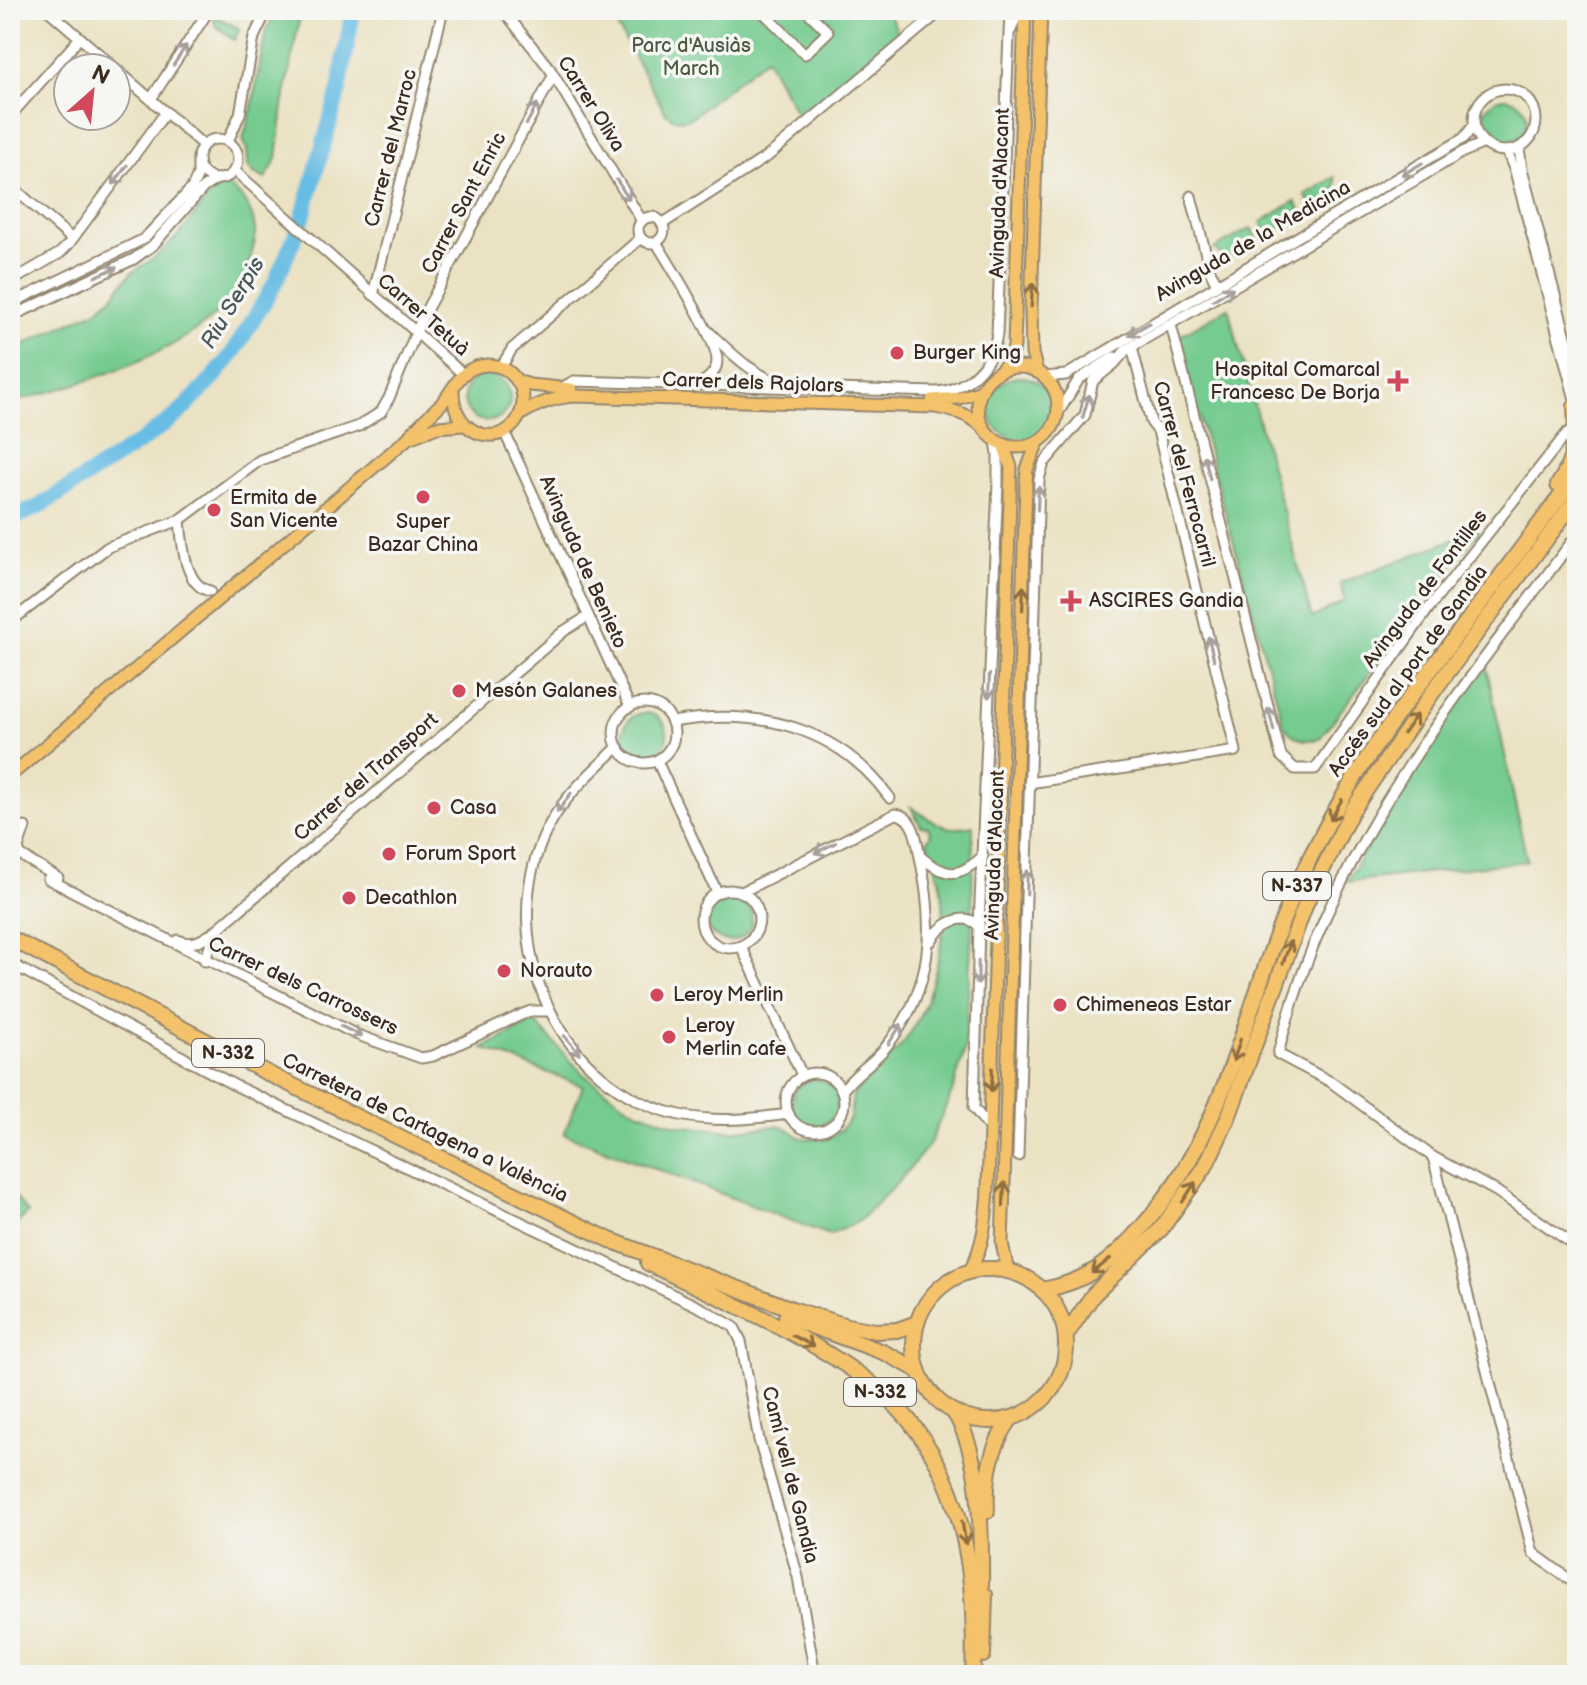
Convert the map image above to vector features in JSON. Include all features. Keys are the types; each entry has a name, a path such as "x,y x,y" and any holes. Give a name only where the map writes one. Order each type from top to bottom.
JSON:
{"highway":[{"path":"1468,620 1565,474 1575,443 1576,406"},
{"name":"Accés sud al port de Gandia","path":"1042,1290 1068,1285 1089,1275 1112,1258 1152,1216 1187,1168 1218,1105 1273,946 1311,855 1348,788 1380,739 1577,474"},
{"name":"Accés sud al port de Gandia","path":"1010,1420 1040,1403 1056,1383 1065,1360 1066,1335 1093,1295 1161,1229 1205,1167 1232,1108 1306,903 1351,812 1427,700 1577,498"},
{"name":"Carretera de Cartagena a València","path":"10,938 273,1076 610,1240"},
{"name":"N-332","path":"610,1240 792,1309 847,1326 876,1331 897,1330 917,1323"},
{"name":"N-332","path":"610,1240 637,1257 832,1357 866,1379 912,1425 947,1480 962,1521 971,1579 973,1675"},
{"name":"N-332","path":"636,1250 749,1302 883,1352 918,1370"},
{"path":"1010,1420 992,1422 954,1412 936,1398 918,1370 914,1338 924,1306 937,1290 970,1271 1008,1271 1027,1278 1042,1290 1062,1318 1066,1335"},
{"path":"954,1412 964,1434 978,1498 982,1675"},
{"path":"982,1675 989,1471 993,1451 1010,1420"}],"main road":[{"name":"Avinguda d'Alacant","path":"998,373 1011,359 1016,314 1025,10"},
{"name":"Avinguda d'Alacant","path":"1041,10 1031,308 1032,353 1041,375"},
{"path":"10,776 407,439 453,391 464,375 483,365 501,367 517,381 523,397 520,415 504,431 489,435 479,433 464,425 456,413 453,391"},
{"path":"1017,368 1041,375 1056,393 1058,413 1052,430 1038,442 1015,447 999,442 984,428 979,403 982,391 998,373 1017,368"},
{"name":"Carrer dels Rajolars","path":"517,381 558,389 943,401 982,391"},
{"name":"Carrer dels Rajolars","path":"520,415 543,401 576,396 935,407 960,412 984,428"},
{"path":"407,439 437,427 464,425"},
{"name":"Avinguda d'Alacant","path":"970,1271 980,1253 984,1233 990,1129 1011,467 999,442"},
{"name":"Avinguda d'Alacant","path":"1008,1271 1002,1230 1026,482 1027,469 1038,442"}],"street":[{"path":"48,10 96,52"},
{"path":"151,99 209,10"},
{"path":"228,141 240,114 254,37 267,10"},
{"name":"Carrer del Marroc","path":"373,295 443,10"},
{"name":"Carrer Oliva","path":"503,10 553,76 642,221"},
{"path":"761,10 805,54 828,32 806,10"},
{"path":"558,389 574,381 936,392 957,388 974,376 990,355 997,334 1010,10"},
{"path":"1009,33 1019,10"},
{"path":"662,224 768,156 937,12"},
{"path":"10,116 80,38"},
{"name":"Carrer Sant Enric","path":"180,520 260,460 359,426 377,416 385,405 416,331 553,76"},
{"path":"132,83 203,145"},
{"path":"1504,88 1519,92 1532,104 1537,121 1532,137 1519,148 1507,151 1498,151 1484,143 1474,125 1478,105 1484,97 1504,88"},
{"path":"10,282 60,253 166,112"},
{"name":"Avinguda de la Medicina","path":"1041,375 1066,375 1464,138 1474,125"},
{"path":"10,317 145,251 204,187 234,170 238,154 228,141 212,139 203,145 198,175 191,189 144,239 12,301"},
{"name":"Avinguda de la Medicina","path":"1058,413 1079,379 1463,152 1484,143"},
{"path":"1519,148 1577,379"},
{"path":"1507,151 1515,171 1576,406"},
{"path":"198,161 202,171 217,179"},
{"name":"Carrer Tetuà","path":"234,170 464,375"},
{"path":"10,185 72,239"},
{"path":"1191,196 1210,270 1217,285"},
{"path":"651,218 662,224 663,235 656,242 647,243 641,238 638,231 642,221 651,218"},
{"path":"501,367 512,349 641,238"},
{"path":"656,242 706,329 717,361 711,377 696,385"},
{"path":"998,294 1016,314"},
{"name":"Carrer del Ferrocarril","path":"1171,325 1281,756 1295,769 1315,769"},
{"path":"706,329 734,356 763,377 805,389"},
{"name":"Avinguda de la Medicina","path":"1044,463 1085,415 1093,381 1129,348"},
{"name":"Carrer del Ferrocarril","path":"1029,783 1236,751 1158,431 1151,422 1129,348"},
{"name":"Avinguda de Benieto","path":"504,431 630,707"},
{"name":"Avinguda de Fontilles","path":"1315,769 1429,608 1567,433"},
{"name":"Avinguda d'Alacant","path":"990,1129 974,1108 999,442"},
{"name":"Avinguda d'Alacant","path":"1018,1156 1039,494 1044,463"},
{"path":"10,622 108,547 180,520 190,571 199,587 210,591"},
{"path":"1577,535 1429,732 1386,798 1330,906 1289,1009 1278,1054 1331,1082 1433,1157 1496,1191 1577,1247"},
{"name":"Carrer del Transport","path":"214,932 564,631 587,617"},
{"path":"639,704 659,707 672,722 674,740 657,761 639,763 623,755 615,740 615,725 623,712 639,704"},
{"path":"672,722 738,716 770,720 800,729 851,757 890,798"},
{"path":"618,747 565,801 544,836 534,865 527,928 535,975 548,1011 593,1069 625,1092 651,1105 680,1115 725,1121 789,1114"},
{"path":"657,761 717,892"},
{"path":"742,892 895,814 907,818 917,840 928,903 929,944 921,981 906,1017 887,1046 842,1091"},
{"name":"Carrer dels Carrossers","path":"25,827 18,848 20,855 50,874 188,944 196,943 214,932"},
{"name":"Avinguda d'Alacant","path":"920,857 934,868 954,874 969,869 983,856"},
{"name":"Carrer dels Carrossers","path":"48,879 205,961 355,1034 421,1058 433,1056 531,1011 548,1011"},
{"path":"734,889 742,892 756,906 759,924 749,941 741,946 716,945 704,933 702,908 717,892 734,889"},
{"name":"Avinguda d'Alacant","path":"929,944 935,935 955,920 970,920 979,926"},
{"path":"205,961 214,932"},
{"path":"741,946 802,1075"},
{"name":"Camí vell de Gandia","path":"10,963 234,1085 703,1309 734,1327 741,1341 759,1440 798,1577 815,1675"},
{"path":"820,1073 828,1076 842,1091 842,1113 824,1130 805,1129 789,1114 786,1097 789,1088 802,1075 820,1073"},
{"path":"1433,1157 1533,1553 1577,1585"}],"green space":[{"path":"280,10 301,10 283,106 277,159 265,179 248,166 243,139 252,108 266,29"},
{"name":"Parc d'Ausiàs March","path":"608,10 887,10 899,34 800,120 766,58 693,116 678,119 665,112"},
{"path":"213,18 240,29 234,40 216,26"},
{"path":"1505,98 1520,105 1527,120 1520,135 1505,142 1490,135 1483,120 1490,105"},
{"path":"1335,177 1334,193 1313,208 1305,195"},
{"path":"228,186 242,198 251,213 255,240 242,280 219,311 194,331 134,363 10,403 10,351 97,310 131,273 154,258 179,235 214,190"},
{"path":"1295,201 1303,214 1268,234 1261,222"},
{"path":"1251,228 1258,240 1227,259 1214,249"},
{"path":"1228,308 1312,618 1345,601 1340,583 1455,539 1474,528 1479,532 1319,739 1300,738 1284,726 1177,337"},
{"path":"487,375 504,381 510,398 504,415 487,421 470,415 464,398 470,381"},
{"path":"1014,377 1026,377 1042,386 1049,396 1049,420 1042,430 1026,439 1014,439 994,425 989,414 989,402 1003,382"},
{"path":"1486,664 1527,861 1347,882 1411,768"},
{"path":"645,713 661,719 667,735 661,751 645,757 629,751 623,735 629,719"},
{"path":"911,807 947,827 973,826 972,929 965,1049 953,1090 929,1145 900,1180 858,1222 829,1235 564,1134 583,1086 483,1048 534,1021 582,1073 637,1111 676,1125 730,1131 777,1126 801,1138 827,1139 840,1131 850,1118 853,1095 904,1042 923,1007 937,965 943,921 940,882 927,841 931,834 928,827 921,826"},
{"path":"729,895 745,902 752,918 745,934 729,941 713,934 706,918 713,902"},
{"path":"815,1080 831,1087 838,1103 831,1119 815,1126 799,1119 792,1103 799,1087"},
{"path":"10,1191 28,1213 10,1230"}],"waterway":[{"name":"Riu Serpis","path":"10,520 40,506 176,416 211,381 233,353 274,285 302,220 339,90 353,10"}],"place":[{"name":"Burger King","path":"897,353"},
{"name":"Hospital Comarcal Francesc De Borja","path":"1398,381"},
{"name":"Super Bazar China","path":"423,497"},
{"name":"Ermita de San Vicente","path":"214,510"},
{"name":"ASCIRES Gandia","path":"1071,601"},
{"name":"Mesón Galanes","path":"459,691"},
{"name":"Casa","path":"434,808"},
{"name":"Forum Sport","path":"389,854"},
{"name":"Decathlon","path":"349,898"},
{"name":"Norauto","path":"504,971"},
{"name":"Leroy Merlin","path":"657,995"},
{"name":"Chimeneas Estar","path":"1060,1005"},
{"name":"Leroy Merlin cafe","path":"669,1037"}]}
